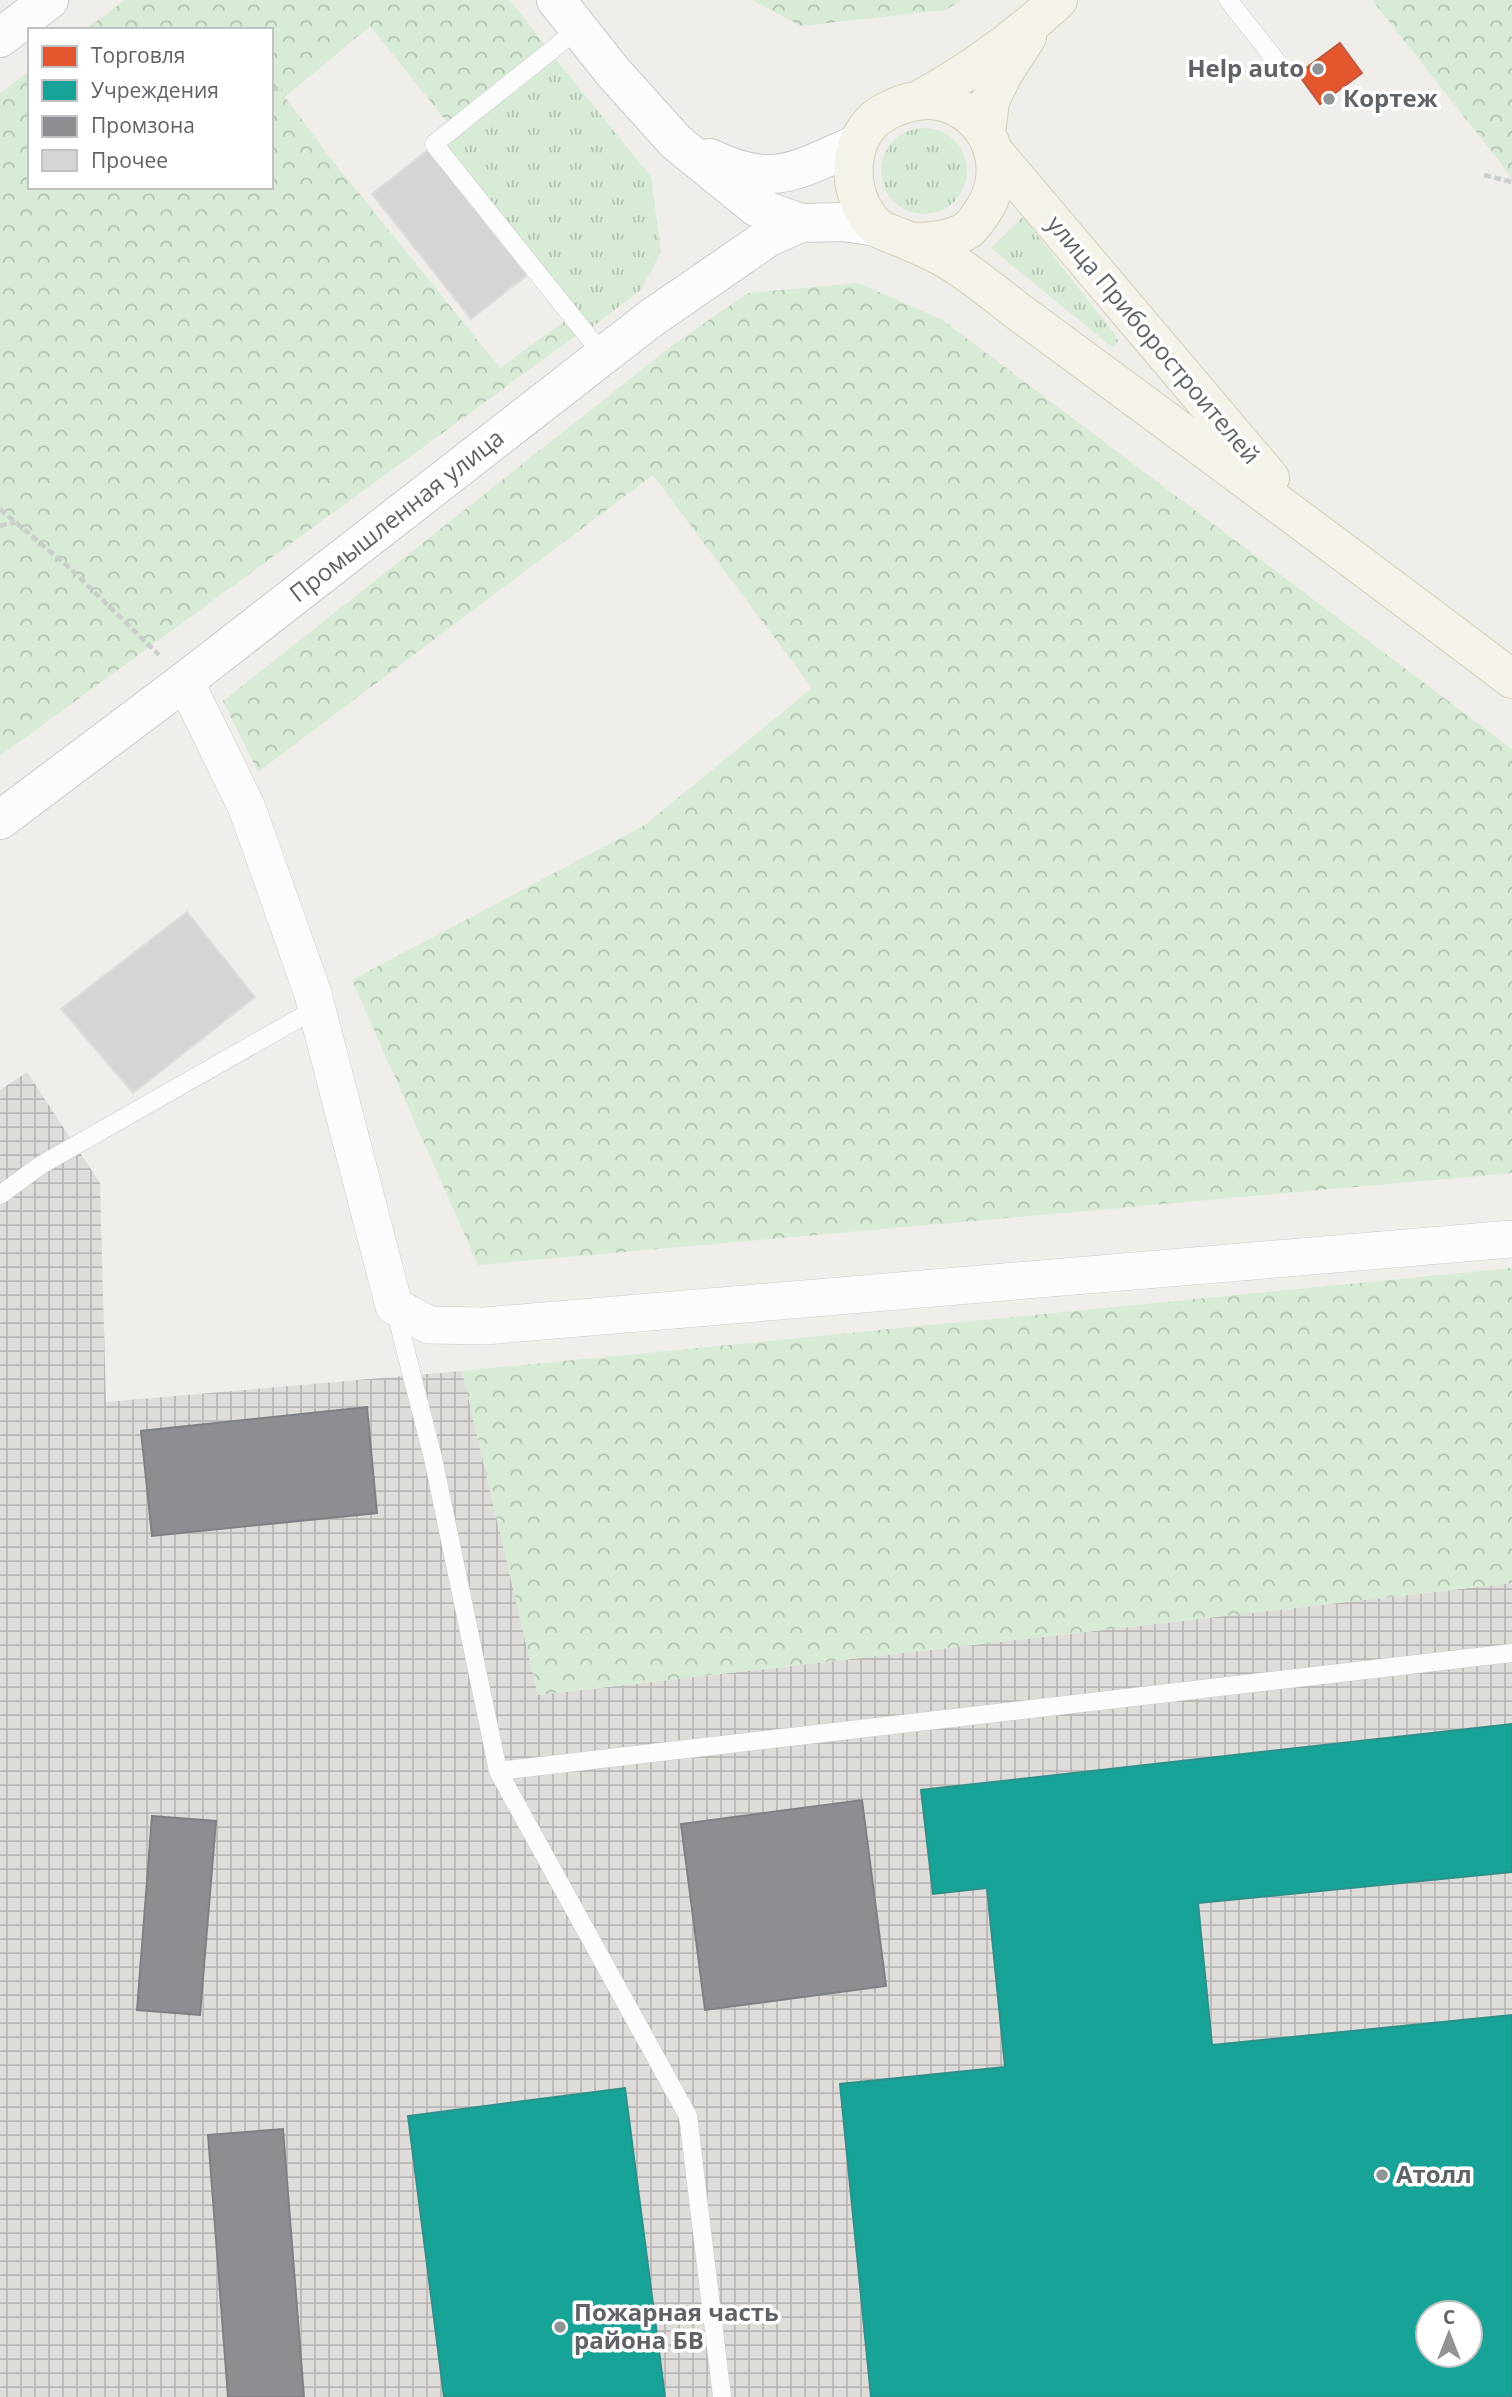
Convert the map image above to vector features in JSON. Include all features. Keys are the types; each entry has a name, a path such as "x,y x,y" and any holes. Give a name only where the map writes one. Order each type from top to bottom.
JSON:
{"main road":[{"path":"1050,8 1003,74 990,101 990,143 997,172 990,202 971,228 946,240 912,242 877,227 858,201 852,170 857,145 868,127 884,112 906,102 921,99 957,79 1050,8"},
{"path":"921,99 946,103 966,112 990,143"},
{"name":"улица Приборостроителей","path":"990,143 1312,528"},
{"name":"улица Приборостроителей","path":"912,242 948,260 1512,679"}],"street":[{"path":"0,38 49,0"},
{"path":"567,15 676,142 756,207 802,223 844,222 877,227"},
{"path":"676,142 734,170 756,175 791,173 857,145"},
{"name":"Промышленная улица","path":"0,820 185,681 650,319 769,237 802,223"},
{"path":"185,681 247,808 317,1007 394,1306 429,1325 485,1326 1512,1240"}],"lane":[{"path":"1228,0 1282,66"},
{"path":"567,15 434,145 603,355"},
{"path":"0,1195 41,1165 317,1007"},
{"path":"394,1306 433,1458 498,1771 688,2116 722,2397"},
{"path":"498,1771 1512,1653"}],"path":[{"path":"273,88 282,90"},
{"path":"1484,175 1512,182"},
{"path":"0,509 72,570 185,681"},
{"path":"0,526 15,522"}],"shaded area":[{"path":"27,1072 100,1183 106,1402 462,1371 538,1695 1512,1583 1512,2397 0,2397 0,1090"}],"green space":[{"path":"125,0 510,0 545,45 447,122 370,26 285,97 328,155 500,368 566,320 578,334 0,756 0,93 28,72 28,189 273,189 273,28 88,28"},
{"path":"752,0 962,0 945,10 801,26"},
{"path":"1372,0 1512,0 1512,180 1500,162"},
{"path":"553,56 651,177 661,252 641,290 588,330 442,145"},
{"path":"924,128 940,132 954,141 963,155 967,171 963,187 954,201 940,210 924,214 908,210 894,201 885,187 881,171 885,155 894,141 908,132"},
{"path":"1023,217 1119,340 1112,347 991,248"},
{"path":"858,283 941,319 1512,749 1512,1173 478,1265 352,980 645,825 812,688 653,475 258,772 223,701 673,345 748,293"},
{"path":"1512,1268 1512,1583 538,1695 462,1371"}],"building: Торговля":[{"path":"1340,43 1362,73 1320,104 1298,74"}],"building: Учреждения":[{"path":"1512,1724 1512,1872 1198,1903 1212,2045 1512,2015 1512,2397 871,2397 840,2084 1005,2067 987,1888 933,1894 921,1790"},
{"path":"625,2088 665,2397 444,2397 408,2116"}],"building: Промзона":[{"path":"367,1407 377,1513 152,1536 141,1431"},
{"path":"862,1800 886,1986 705,2010 681,1824"},
{"path":"152,1816 216,1821 200,2015 137,2010"},
{"path":"283,2129 304,2397 228,2397 208,2135"}],"building: Прочее":[{"path":"428,150 527,275 471,319 372,194"},
{"path":"187,912 255,997 133,1093 61,1009"}],"place":[{"name":"Help auto","path":"1318,69"},
{"name":"Кортеж","path":"1329,99"},
{"name":"Атолл","path":"1382,2175"},
{"name":"Пожарная часть района БВ","path":"560,2327"}]}
